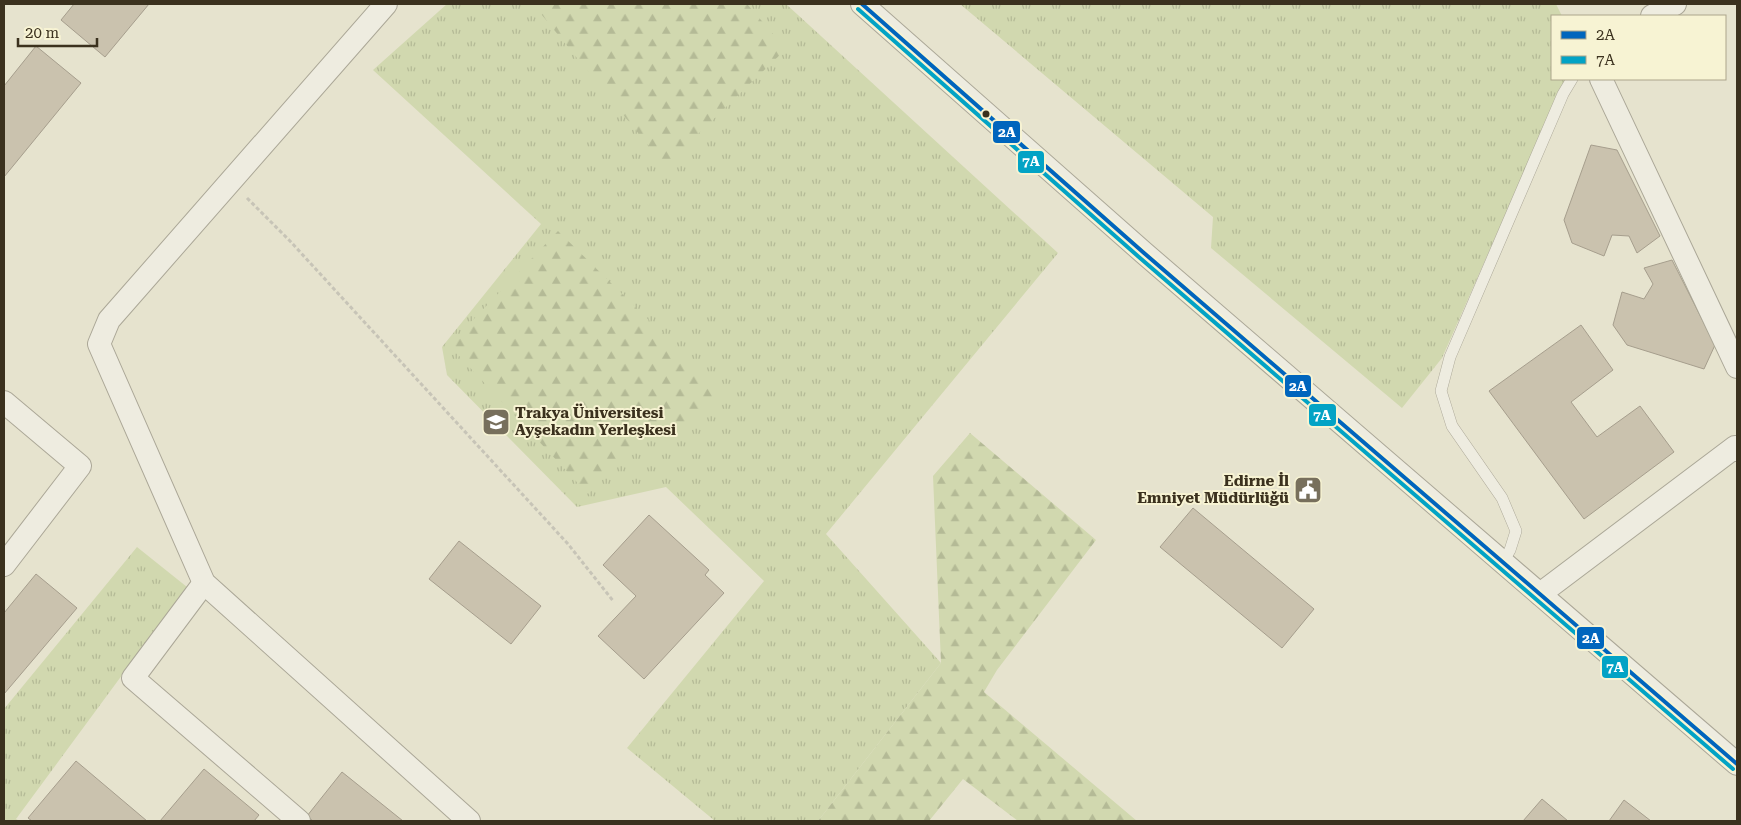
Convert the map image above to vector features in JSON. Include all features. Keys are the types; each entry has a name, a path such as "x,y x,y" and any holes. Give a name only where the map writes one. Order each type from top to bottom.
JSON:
{"street":[{"path":"386,4 109,320 99,344 204,583 469,821"},
{"path":"862,4 1144,253 1737,764"},
{"path":"1654,15 1675,4"},
{"path":"1601,80 1737,367"},
{"path":"4,402 80,466 4,565"},
{"path":"1540,594 1737,447"},
{"path":"204,583 133,678 299,821"}],"lane":[{"path":"1503,562 1510,550 1516,531 1502,498 1452,426 1441,391 1450,356 1571,80"}],"path":[{"path":"230,182 290,241 542,515 568,544 614,602"}],"green space":[{"path":"447,4 786,4 1058,253 826,534 941,663 818,821 715,821 627,748 764,581 666,487 577,507 447,375 442,347 541,224 373,70"},
{"path":"533,4 747,4 786,49 665,166"},
{"path":"960,4 1556,4 1562,15 1551,15 1551,80 1565,80 1442,358 1402,408 1211,248 1213,217"},
{"path":"558,231 725,395 674,443 655,424 588,494 449,345"},
{"path":"970,433 1096,540 997,670 984,692 1137,821 1018,821 963,779 929,821 818,821 941,663 933,476"},
{"path":"137,547 187,587 16,819 19,821 4,821 4,709"}],"building":[{"path":"74,4 149,4 105,57 61,20"},
{"path":"36,46 81,83 4,177 4,86"},
{"path":"1591,145 1617,150 1660,236 1637,253 1629,236 1612,235 1604,256 1572,243 1564,220"},
{"path":"1672,260 1715,345 1704,369 1627,345 1613,325 1622,292 1644,299 1653,284 1644,268"},
{"path":"1581,325 1613,370 1571,402 1597,437 1640,406 1674,452 1584,519 1489,391"},
{"path":"1193,508 1314,609 1282,648 1160,547"},
{"path":"649,515 709,570 705,575 724,593 644,679 598,636 636,596 603,565"},
{"path":"459,541 541,606 511,644 429,579"},
{"path":"36,574 77,608 4,694 4,613"},
{"path":"76,761 147,821 32,821 28,818"},
{"path":"204,769 259,815 254,821 160,821"},
{"path":"342,772 403,821 313,821 307,816"},
{"path":"1542,799 1568,821 1523,821"},
{"path":"1624,800 1651,821 1609,821"}],"transit line":[{"name":"2A","path":"862,4 1144,253 1737,764"},
{"name":"7A","path":"858,9 1140,258 1733,769"}],"place":[{"name":"Trakya Üniversitesi Ayşekadın Yerleşkesi","path":"496,422"},
{"name":"Edirne İl Emniyet Müdürlüğü","path":"1308,490"}]}
